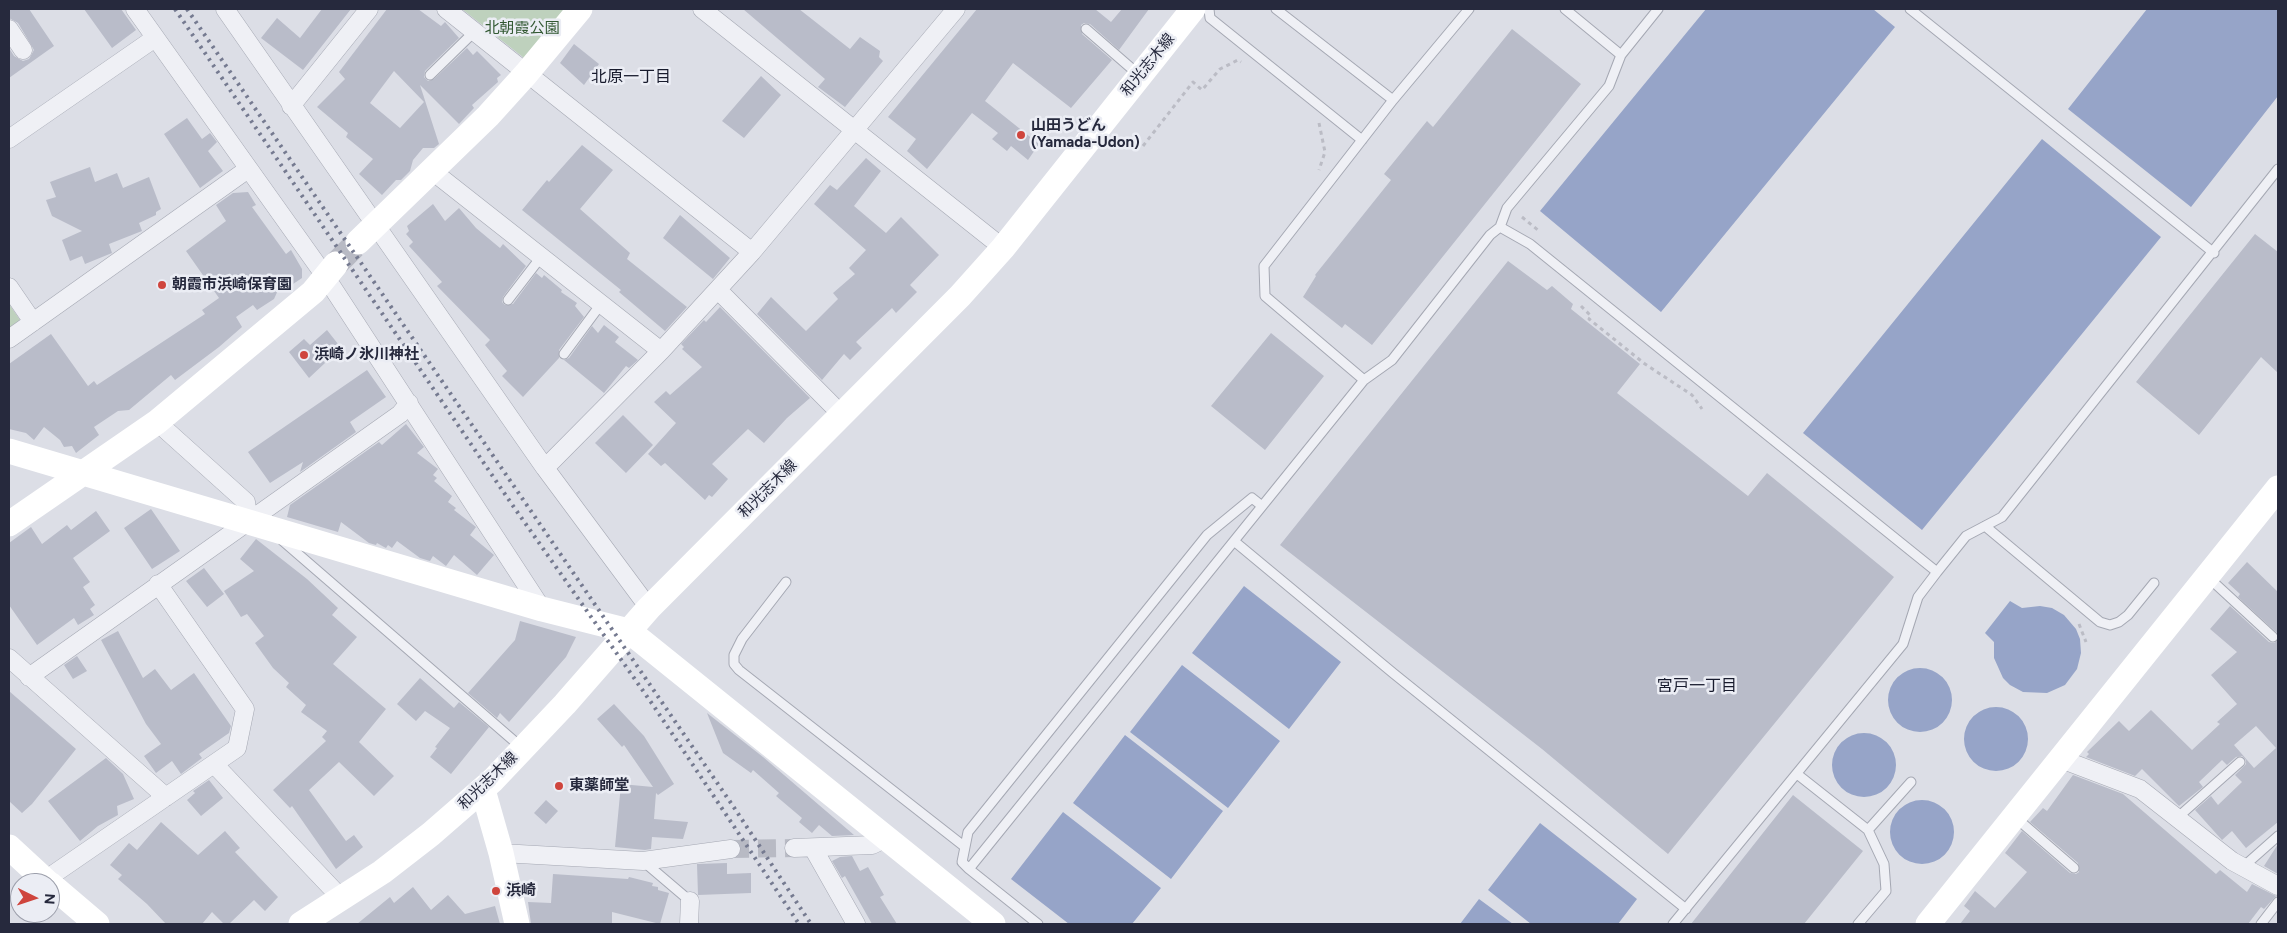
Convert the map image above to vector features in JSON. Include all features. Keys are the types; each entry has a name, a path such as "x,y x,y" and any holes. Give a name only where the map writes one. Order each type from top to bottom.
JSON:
{"street":[{"path":"135,9 248,169 330,270 409,403 542,608"},
{"path":"225,9 545,468 648,608"},
{"path":"291,106 369,9"},
{"path":"446,9 752,252"},
{"path":"358,242 488,116 580,9"},
{"path":"702,9 1003,248"},
{"path":"545,468 661,351 718,290 956,9"},
{"name":"和光志木線","path":"301,924 342,899 396,861 483,790 523,749 648,608 922,336 1003,248 1193,9"},
{"path":"9,29 23,50"},
{"path":"9,139 155,38"},
{"path":"9,339 248,169"},
{"path":"431,170 661,351"},
{"path":"9,524 80,473 157,422 314,292 330,270"},
{"path":"9,287 33,322"},
{"path":"718,290 842,415"},
{"path":"29,677 400,414 409,403"},
{"path":"157,422 246,502 249,522"},
{"path":"9,451 542,608 629,631 993,924"},
{"path":"1928,924 2278,488"},
{"path":"60,874 237,748 245,709 158,584"},
{"path":"9,658 166,797"},
{"path":"2061,759 2140,789 2232,861 2278,886"},
{"path":"214,764 342,899"},
{"path":"483,790 501,853 517,924"},
{"path":"794,848 872,845 887,838"},
{"path":"9,847 37,873"},
{"path":"814,848 856,924"},
{"path":"501,853 642,861 732,849"},
{"path":"60,893 97,924"},
{"path":"689,924 690,901"}],"lane":[{"path":"1208,9 1210,18 1362,140"},
{"path":"1276,9 1393,100"},
{"path":"1364,380 1265,296 1264,266 1393,100 1469,9"},
{"path":"1565,9 1621,55"},
{"path":"969,869 1364,380 1392,360 1490,235 1500,227 1507,208 1610,86 1621,55 1658,9"},
{"path":"1910,9 2214,253"},
{"path":"1086,29 1140,75"},
{"path":"430,75 474,32"},
{"path":"1673,924 1903,644 1918,597 1937,572 1966,536 2002,518 2214,253 2278,169"},
{"path":"1500,227 1530,244 1937,572"},
{"path":"508,300 542,257"},
{"path":"564,354 601,304"},
{"path":"1038,924 962,862 968,832 1207,536 1252,498 1262,506"},
{"path":"1985,526 2100,622 2110,625 2119,622 2154,583"},
{"path":"275,529 279,537 523,749"},
{"path":"1234,540 1401,679 1686,909"},
{"path":"2207,576 2273,637"},
{"path":"786,582 742,639 734,655 734,664 739,670 964,847"},
{"path":"2176,818 2240,762"},
{"path":"1797,774 1868,830 1884,864 1886,892 1858,924"},
{"path":"1868,830 1911,782"},
{"path":"2014,817 2074,868"},
{"path":"2242,867 2278,836"},
{"path":"642,861 690,901"},
{"path":"2261,924 2278,902"}],"path":[{"path":"1143,146 1192,82 1202,90 1220,69 1238,60 1246,66"},
{"path":"1312,118 1319,123 1325,152 1316,178"},
{"path":"1581,306 1591,316 1589,319 1645,364 1692,395 1702,409"}],"green space":[{"name":"北朝霞公園","path":"462,9 567,9 524,58"},
{"path":"9,304 20,320 9,328"}],"water":[{"path":"1706,9 1873,9 1895,27 1661,312 1540,211"},
{"path":"2147,9 2278,9 2278,96 2191,207 2068,109"},
{"path":"2042,139 2161,237 1922,530 1803,433"},
{"path":"1244,586 1341,662 1289,729 1192,653"},
{"path":"2010,601 2022,608 2040,606 2052,608 2064,615 2076,629 2080,639 2081,653 2077,669 2065,685 2047,693 2023,692 2010,685 2003,678 1994,658 1994,642 1985,633"},
{"path":"1182,665 1280,741 1228,808 1130,732"},
{"path":"1914,668 1926,668 1943,677 1950,688 1952,700 1950,712 1943,723 1926,732 1914,732 1902,727 1893,718 1888,706 1888,694 1893,682 1902,673"},
{"path":"1990,707 2002,707 2019,716 2026,727 2028,739 2026,751 2019,762 2002,771 1990,771 1978,766 1969,757 1964,745 1964,733 1969,721 1978,712"},
{"path":"1858,733 1870,733 1887,742 1894,753 1896,765 1894,777 1887,788 1870,797 1858,797 1846,792 1837,783 1832,771 1832,759 1837,747 1846,738"},
{"path":"1125,735 1223,811 1171,879 1073,803"},
{"path":"1916,800 1928,800 1945,809 1952,820 1954,832 1952,844 1945,855 1928,864 1916,864 1904,859 1895,850 1890,838 1890,826 1895,814 1904,805"},
{"path":"1063,812 1161,888 1132,924 1069,924 1011,879"},
{"path":"1540,823 1637,899 1618,924 1531,924 1488,890"},
{"path":"1479,899 1513,924 1460,924"}],"building":[{"path":"9,9 29,9 54,46 9,78 9,48 14,56 23,61 29,59 34,50 18,23 9,18"},
{"path":"84,9 121,9 136,30 112,48"},
{"path":"322,9 351,9 303,70 261,38 277,18 300,38"},
{"path":"387,9 418,9 441,26 445,22 459,38 425,71 424,77 428,81 434,79 467,48 473,55 477,51 501,75 497,78 498,82 472,105 474,108 459,124 420,85 439,144 434,148 423,148 413,160 410,171 401,180 396,180 382,195 359,174 373,159 346,137 348,133 317,107 345,79 339,72","holes":["394,71 424,102 400,128 370,103"]},
{"path":"743,9 799,9 850,49 860,37 880,51 879,57 883,61 845,107 818,87 825,79"},
{"path":"977,9 1095,9 1111,22 1122,9 1149,9 1119,50 1090,24 1084,23 1081,25 1082,34 1112,60 1071,108 1013,63 985,101 1039,144 1028,160 1011,146 1007,151 992,139 998,133 972,113 927,169 907,151 916,139 888,117"},
{"path":"1512,29 1581,84 1372,345 1345,324 1342,328 1303,297 1315,275 1391,180 1384,174 1427,121 1433,127"},
{"path":"574,44 599,64 584,85 560,63"},
{"path":"761,76 781,95 744,138 722,121"},
{"path":"187,118 202,139 210,133 217,142 208,151 223,171 200,188 164,134"},
{"path":"582,145 613,170 580,209 630,253 627,259 687,307 665,331 619,292 621,290 522,210 547,180 549,182"},
{"path":"866,158 881,171 854,206 886,233 901,217 939,255 910,285 917,292 896,313 892,308 856,342 862,348 850,360 844,354 822,380 757,314 771,297 806,331 838,299 833,293 855,274 849,268 866,250 814,204 830,185 837,190"},
{"path":"90,167 95,182 117,173 123,188 149,177 161,209 156,212 156,215 139,223 142,231 109,244 112,253 85,264 82,256 70,261 62,240 82,231 52,216 46,200 56,197 50,182"},
{"path":"248,192 256,205 252,207 286,254 291,250 302,269 302,278 284,290 279,288 274,299 257,310 253,305 236,317 242,327 219,347 175,380 171,375 129,410 118,411 94,427 99,435 76,453 72,446 64,447 60,440 44,427 34,440 26,433 9,429 9,364 51,334 88,386 94,381 97,385 205,314 202,310 219,298 186,251 226,221 216,205 233,193"},
{"path":"433,204 445,221 459,208 476,228 500,248 503,244 526,266 503,297 502,302 505,305 513,304 536,273 542,278 544,275 562,290 561,292 577,303 575,306 584,317 559,350 559,358 523,397 502,376 507,371 485,345 490,340 437,286 442,282 409,246 413,242 406,234 409,231 407,226"},
{"path":"680,215 730,258 713,279 663,238"},
{"path":"2255,234 2278,252 2278,373 2261,357 2199,435 2136,382"},
{"path":"1508,261 1547,290 1552,286 1573,304 1571,309 1640,364 1617,393 1748,496 1767,473 1894,577 1668,854 1542,749 1280,545"},
{"path":"720,307 810,398 787,418 764,443 748,429 712,464 728,479 712,497 709,495 705,500 665,463 661,466 648,454 676,423 654,402 666,391 670,395 702,367 682,349 684,347 681,344 704,320 706,322"},
{"path":"604,325 619,337 615,342 638,360 629,368 626,366 604,393 564,360 569,358 592,326 598,333"},
{"path":"327,330 338,344 321,358 325,363 309,378 289,352 304,339 310,345"},
{"path":"1271,333 1324,376 1265,450 1211,406"},
{"path":"367,370 386,397 350,422 356,432 300,472 303,462 270,483 248,452"},
{"path":"623,415 653,445 626,473 595,443"},
{"path":"406,424 424,447 417,453 438,469 433,475 437,478 434,481 452,496 448,502 456,508 454,510 476,527 470,535 494,555 477,575 454,555 446,566 433,556 430,561 420,558 397,541 392,548 388,545 386,548 377,543 376,545 369,543 341,522 338,532 287,517 290,505 379,442 382,445"},
{"path":"151,509 180,551 152,569 124,528"},
{"path":"96,511 110,531 73,558 90,582 83,587 95,605 90,609 94,615 78,625 74,618 37,645 9,605 9,543 31,527 42,544 67,525 71,530"},
{"path":"256,539 307,579 338,608 332,615 357,637 333,664 386,709 359,742 394,776 374,796 339,762 309,790 346,841 354,835 363,847 336,869 292,806 290,808 273,790 326,741 322,737 327,731 301,712 306,705 286,687 289,683 273,668 255,643 264,636 247,614 241,617 224,591 254,571 240,559"},
{"path":"2247,562 2278,592 2278,634 2238,597 2240,594 2228,583"},
{"path":"204,568 224,594 207,607 186,581"},
{"path":"2230,606 2269,642 2274,643 2278,640 2278,822 2246,848 2232,831 2222,840 2195,810 2211,796 2218,805 2242,782 2235,775 2246,764 2246,760 2242,756 2236,757 2227,765 2222,760 2199,782 2203,787 2179,806 2142,769 2135,776 2086,757 2089,754 2087,752 2119,721 2129,731 2151,710 2192,750 2220,724 2217,722 2237,704 2211,675 2237,652 2210,629","holes":["2256,726 2276,748 2254,768 2234,745"]},
{"path":"520,621 576,637 566,657 509,722 500,713 497,718 468,693 515,640"},
{"path":"118,631 143,678 155,669 171,690 194,673 231,726 229,733 199,754 202,758 181,774 172,761 156,773 144,756 161,744 146,724 101,640"},
{"path":"77,656 87,671 73,679 64,665"},
{"path":"420,678 454,708 459,702 489,727 451,774 430,757 437,748 435,747 450,728 425,711 416,721 397,704"},
{"path":"9,691 76,749 32,804 22,813 9,801"},
{"path":"614,704 644,736 674,784 658,795 656,793 654,819 688,822 683,839 652,837 651,849 645,850 615,847 621,784 653,787 624,745 622,747 597,719"},
{"path":"707,713 763,757 854,835 832,836 819,825 812,833 799,822 802,818 776,796 779,793 753,770 751,773 723,753"},
{"path":"106,758 123,774 134,799 117,806 118,815 98,826 80,841 48,801"},
{"path":"2073,775 2123,794 2216,874 2220,870 2247,892 2252,884 2276,896 2264,909 2261,907 2248,924 1960,924 1970,911 1964,906 1975,891 1995,908 2027,872 2005,853 2022,831 2070,873 2076,874 2079,872 2078,863 2030,822 2043,808 2047,811"},
{"path":"209,780 223,798 201,816 187,800 195,793 193,791"},
{"path":"1793,795 1863,851 1804,924 1691,924"},
{"path":"546,800 558,811 546,824 534,813"},
{"path":"161,822 198,855 225,831 240,848 235,852 278,897 265,911 254,900 229,924 224,924 212,912 202,924 166,924 147,904 118,879 122,875 110,865 129,843 137,850"},
{"path":"2278,844 2278,874 2264,866"},
{"path":"852,856 860,871 868,867 884,895 880,897 897,924 872,924 845,876 842,878 832,861 840,857"},
{"path":"727,863 727,874 751,873 751,893 698,895 697,864"},
{"path":"553,874 628,879 629,877 653,883 652,886 658,887 658,890 669,893 660,924 612,912 612,924 531,924 528,902 551,903"},
{"path":"413,887 431,910 448,895 465,914 495,906 500,924 357,924 390,897 394,903"}],"tunnel":[{"path":"336,264 358,242"},
{"path":"731,849 794,848"}],"railway":[{"path":"175,9 511,503 653,705 799,924"},
{"path":"187,9 733,806 811,924"}],"place":[{"name":"山田うどん (Yamada-Udon)","path":"1021,135"},
{"name":"朝霞市浜崎保育園","path":"162,285"},
{"name":"浜崎ノ氷川神社","path":"304,355"},
{"name":"東薬師堂","path":"559,786"},
{"name":"浜崎","path":"496,891"}],"district":[{"name":"北原一丁目","path":"631,77"},
{"name":"宮戸一丁目","path":"1697,686"}]}
